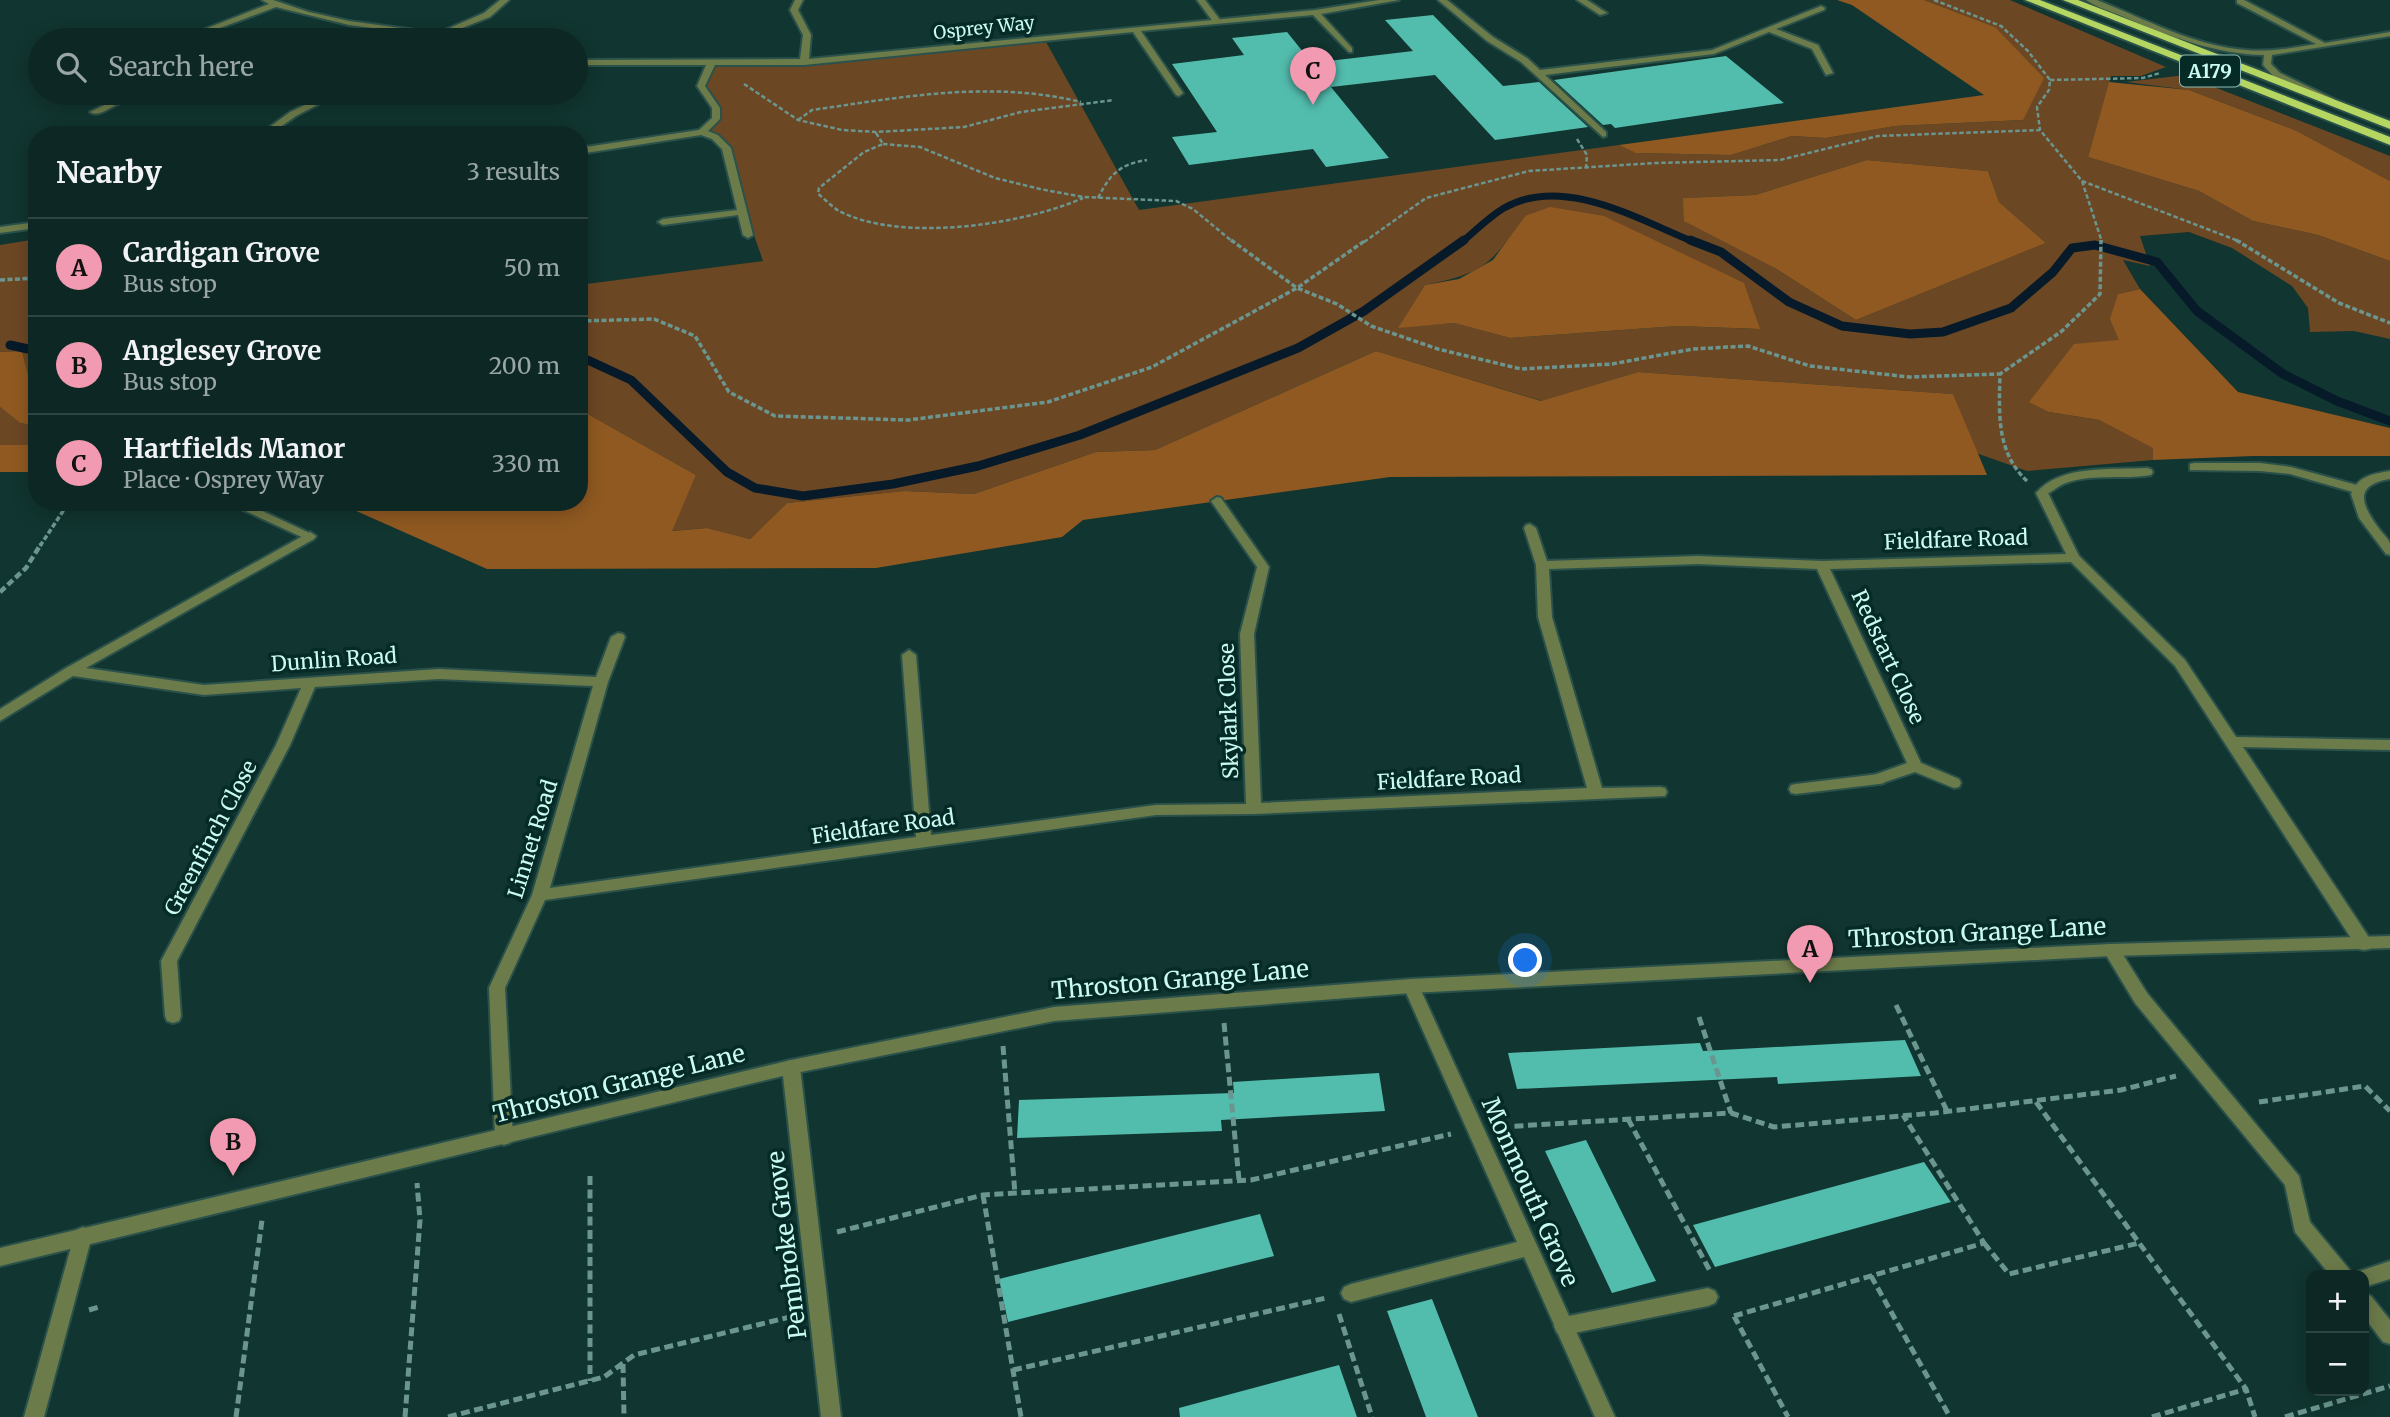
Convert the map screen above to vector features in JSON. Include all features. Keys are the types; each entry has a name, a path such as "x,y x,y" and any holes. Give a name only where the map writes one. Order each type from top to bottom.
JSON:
{"highway":[{"name":"A179","path":"2030,0 2390,141"},
{"name":"A179","path":"2067,0 2390,125"}],"street":[{"path":"266,0 382,28"},
{"path":"453,28 487,15 505,0"},
{"path":"799,0 794,10 807,35 804,62"},
{"path":"1201,0 1217,21"},
{"name":"Osprey Way","path":"588,62 804,62 1315,12 1395,0"},
{"path":"1442,0 1537,73 1604,134"},
{"path":"1581,0 1603,13"},
{"path":"2090,0 2207,44 2268,53 2390,34"},
{"path":"2240,1 2322,44"},
{"path":"213,28 276,4"},
{"path":"1537,73 1714,52 1821,8"},
{"path":"1315,12 1349,50"},
{"path":"481,28 487,15"},
{"path":"1135,29 1179,93"},
{"path":"1770,30 1815,47 1829,73"},
{"path":"2268,53 2267,65 2277,75 2340,106"},
{"path":"702,132 716,119 716,108 701,86 711,63"},
{"path":"94,113 107,105"},
{"path":"276,126 311,105"},
{"path":"588,150 702,132 715,137 726,148 748,235"},
{"path":"663,222 741,212"},
{"path":"0,230 28,226"},
{"path":"2194,467 2281,470 2360,490"},
{"path":"2042,493 2053,482 2066,478 2147,472"},
{"path":"2390,475 2368,480 2360,490 2359,511 2390,551"},
{"name":"Fieldfare Road","path":"2042,493 2074,558 2180,663 2364,943"},
{"name":"Skylark Close","path":"1217,501 1263,567 1247,634 1254,809"},
{"path":"0,716 71,671 310,536 253,511"},
{"path":"1530,528 1542,565 1545,617 1596,793"},
{"name":"Fieldfare Road","path":"1542,565 1698,559 1822,565 2074,558"},
{"name":"Redstart Close","path":"1822,565 1915,766"},
{"name":"Linnet Road","path":"503,1137 497,988 540,895 601,682 618,637"},
{"path":"909,655 924,843"},
{"name":"Dunlin Road","path":"71,671 204,690 439,674 601,682"},
{"name":"Greenfinch Close","path":"173,1016 169,961 283,745 310,683"},
{"path":"2234,742 2390,745"},
{"path":"1796,789 1879,779 1915,766 1954,783"},
{"name":"Fieldfare Road","path":"540,895 1156,810 1254,809 1660,792"},
{"name":"Throston Grange Lane","path":"0,1257 791,1067 1054,1014 1411,986 2111,950 2390,942"},
{"path":"2111,950 2141,998 2293,1182 2302,1226 2338,1270"},
{"name":"Monmouth Grove","path":"1411,986 1605,1417"},
{"name":"Pembroke Grove","path":"791,1067 831,1417"},
{"path":"34,1417 83,1236"},
{"path":"1342,1295 1529,1247"},
{"path":"2369,1276 2390,1270"},
{"path":"1564,1326 1708,1297"},
{"path":"2369,1308 2390,1335"}],"path":[{"path":"1083,197 1071,205 1018,218 936,228 864,222 833,208 818,194 819,188 864,152 883,145 920,147 995,178 1083,197 1176,201 1193,209 1255,260 1297,288 1337,304 1371,326 1438,349 1521,369 1612,364 1693,349 1748,346 1810,366 1909,377 2000,374 2062,331 2100,294 2103,246 2082,181 2040,130 2038,107 2049,90 2050,80 2028,51 2001,26 1934,0"},
{"path":"2050,80 2143,78 2168,71"},
{"path":"706,75 732,78 752,87 765,101 798,120 842,130 876,132 964,127 1021,112 1114,100"},
{"path":"798,120 812,110 952,90 1022,91 1085,103"},
{"path":"588,321 654,319 695,336 729,393 775,416 908,420 1048,402 1152,367 1297,288 1426,198 1529,171 1655,163 1780,160 1878,136 2040,130"},
{"path":"876,132 883,145"},
{"path":"1098,198 1103,182 1120,165 1147,160"},
{"path":"2082,181 2242,242 2339,303 2390,323"},
{"path":"0,280 28,278"},
{"path":"2000,374 1999,418 2009,465 2042,493"},
{"path":"0,592 26,568 63,511"},
{"path":"1222,1001 1239,1180"},
{"path":"1896,1005 1947,1111"},
{"path":"1699,1017 1731,1113"},
{"path":"1001,1024 1015,1194"},
{"path":"811,1239 983,1195 1239,1180 1475,1129 1731,1113 1774,1127 1947,1111 2121,1090 2200,1070"},
{"path":"2254,1103 2365,1086 2390,1111"},
{"path":"2035,1101 2246,1389 2255,1417"},
{"path":"1903,1115 1983,1243 2009,1274 2139,1243"},
{"path":"405,1417 420,1220 415,1158"},
{"path":"590,1176 590,1381"},
{"path":"236,1417 258,1264 264,1194"},
{"path":"983,1195 1021,1417"},
{"path":"1734,1316 1983,1243"},
{"path":"1871,1276 1950,1417"},
{"path":"1013,1370 1342,1295 1372,1417"},
{"path":"448,1417 604,1377 634,1355 819,1310"},
{"path":"623,1363 624,1417"},
{"path":"2285,1417 2390,1386"},
{"path":"2152,1417 2246,1389"}],"shaded area":[{"path":"1837,0 1924,0 1995,27 2044,78 2023,120 1895,126 1826,138 1792,136 1731,155 1636,153 1619,145 1984,95 1852,5"},
{"path":"1924,0 2010,0 2166,67 2141,76 2111,76 2088,157 2199,191 2253,221 2318,235 2390,261 2390,339 2354,331 2310,332 2308,308 2292,286 2232,248 2189,232 2140,236 2150,266 2123,260 2140,289 2118,294 2119,341 2049,412 2099,420 2154,448 2153,460 2027,471 1976,453 1953,394 1638,372 1542,401 1376,351 1155,450 1096,452 974,494 904,491 787,503 750,539 707,528 671,531 696,475 588,414 588,284 763,261 746,212 730,147 718,136 706,131 719,118 719,106 705,85 717,63 803,65 1045,40 1139,210 1619,145 1637,153 1731,155 1792,136 1826,138 1895,126 2023,120 1995,27","holes":["1867,160 1988,171 1999,202 2046,243 1856,320 1775,268 1684,198 1755,195","1525,216 1759,329 1677,326 1510,338 1454,323 1399,327 1425,285 1461,276 1485,264"]},
{"path":"2177,76 2194,79 2390,156 2390,181 2297,131 2189,90 2126,82"},
{"path":"2109,82 2189,90 2297,131 2390,181 2390,261 2318,235 2253,221 2199,191 2088,157"},
{"path":"1867,160 1988,171 1999,202 2046,243 1856,320 1775,268 1684,221 1683,198 1755,195"},
{"path":"1550,207 1604,216 1744,283 1760,329 1677,326 1510,338 1454,323 1398,328 1425,285 1459,279 1493,260 1525,216"},
{"path":"28,240 28,374 22,351 0,352 0,245"},
{"path":"2140,289 2238,392 2390,428 2390,456 2253,456 2153,460 2153,448 2099,420 2049,412 2029,402 2074,344 2119,340 2110,319 2118,294"},
{"path":"22,351 28,374 28,424 20,423 0,407 0,352"},
{"path":"1376,351 1541,401 1638,372 1953,394 1987,475 1390,477 1083,520 1062,537 876,568 487,569 356,511 588,511 588,414 696,475 672,531 707,528 750,539 787,503 904,491 974,494 1096,452 1155,450"},
{"path":"0,407 20,423 28,424 28,445 0,445"},
{"path":"0,445 28,445 28,472 0,472"}],"building":[{"path":"1433,15 1503,86 1539,82 1588,127 1495,140 1435,75 1331,87 1389,158 1326,167 1313,149 1189,165 1172,137 1217,132 1172,64 1244,55 1232,38 1287,32 1312,63 1413,51 1385,20"},
{"path":"1726,56 1784,103 1615,128 1611,124 1603,125 1554,80"},
{"path":"1905,1040 1921,1076 1778,1084 1777,1077 1517,1089 1508,1053 1700,1043 1703,1051"},
{"path":"1379,1073 1385,1111 1221,1120 1222,1131 1017,1138 1019,1100 1234,1093 1233,1082"},
{"path":"1586,1140 1656,1281 1612,1293 1545,1151"},
{"path":"1924,1162 1951,1202 1715,1267 1693,1225"},
{"path":"1260,1214 1274,1256 1008,1322 999,1279"},
{"path":"1432,1299 1478,1417 1426,1417 1387,1311"},
{"path":"1339,1365 1357,1417 1180,1417 1179,1408"}],"waterway":[{"path":"1462,242 1504,208 1527,199 1551,196 1601,204 1694,242"},
{"path":"588,360 631,380 727,472 755,488 803,496 893,484 978,466 1080,435 1298,348 1364,311 1464,240"},
{"path":"1690,240 1721,252 1789,302 1842,326 1910,334 1943,332 2011,308 2053,272 2072,248 2095,245 2157,262 2197,311 2283,374 2337,401 2390,421"},
{"path":"10,345 28,349"}],"place":[{"name":"Hartfields Manor","path":"1313,105"},
{"name":"Cardigan Grove","path":"1810,983"},
{"name":"Anglesey Grove","path":"233,1176"}]}
